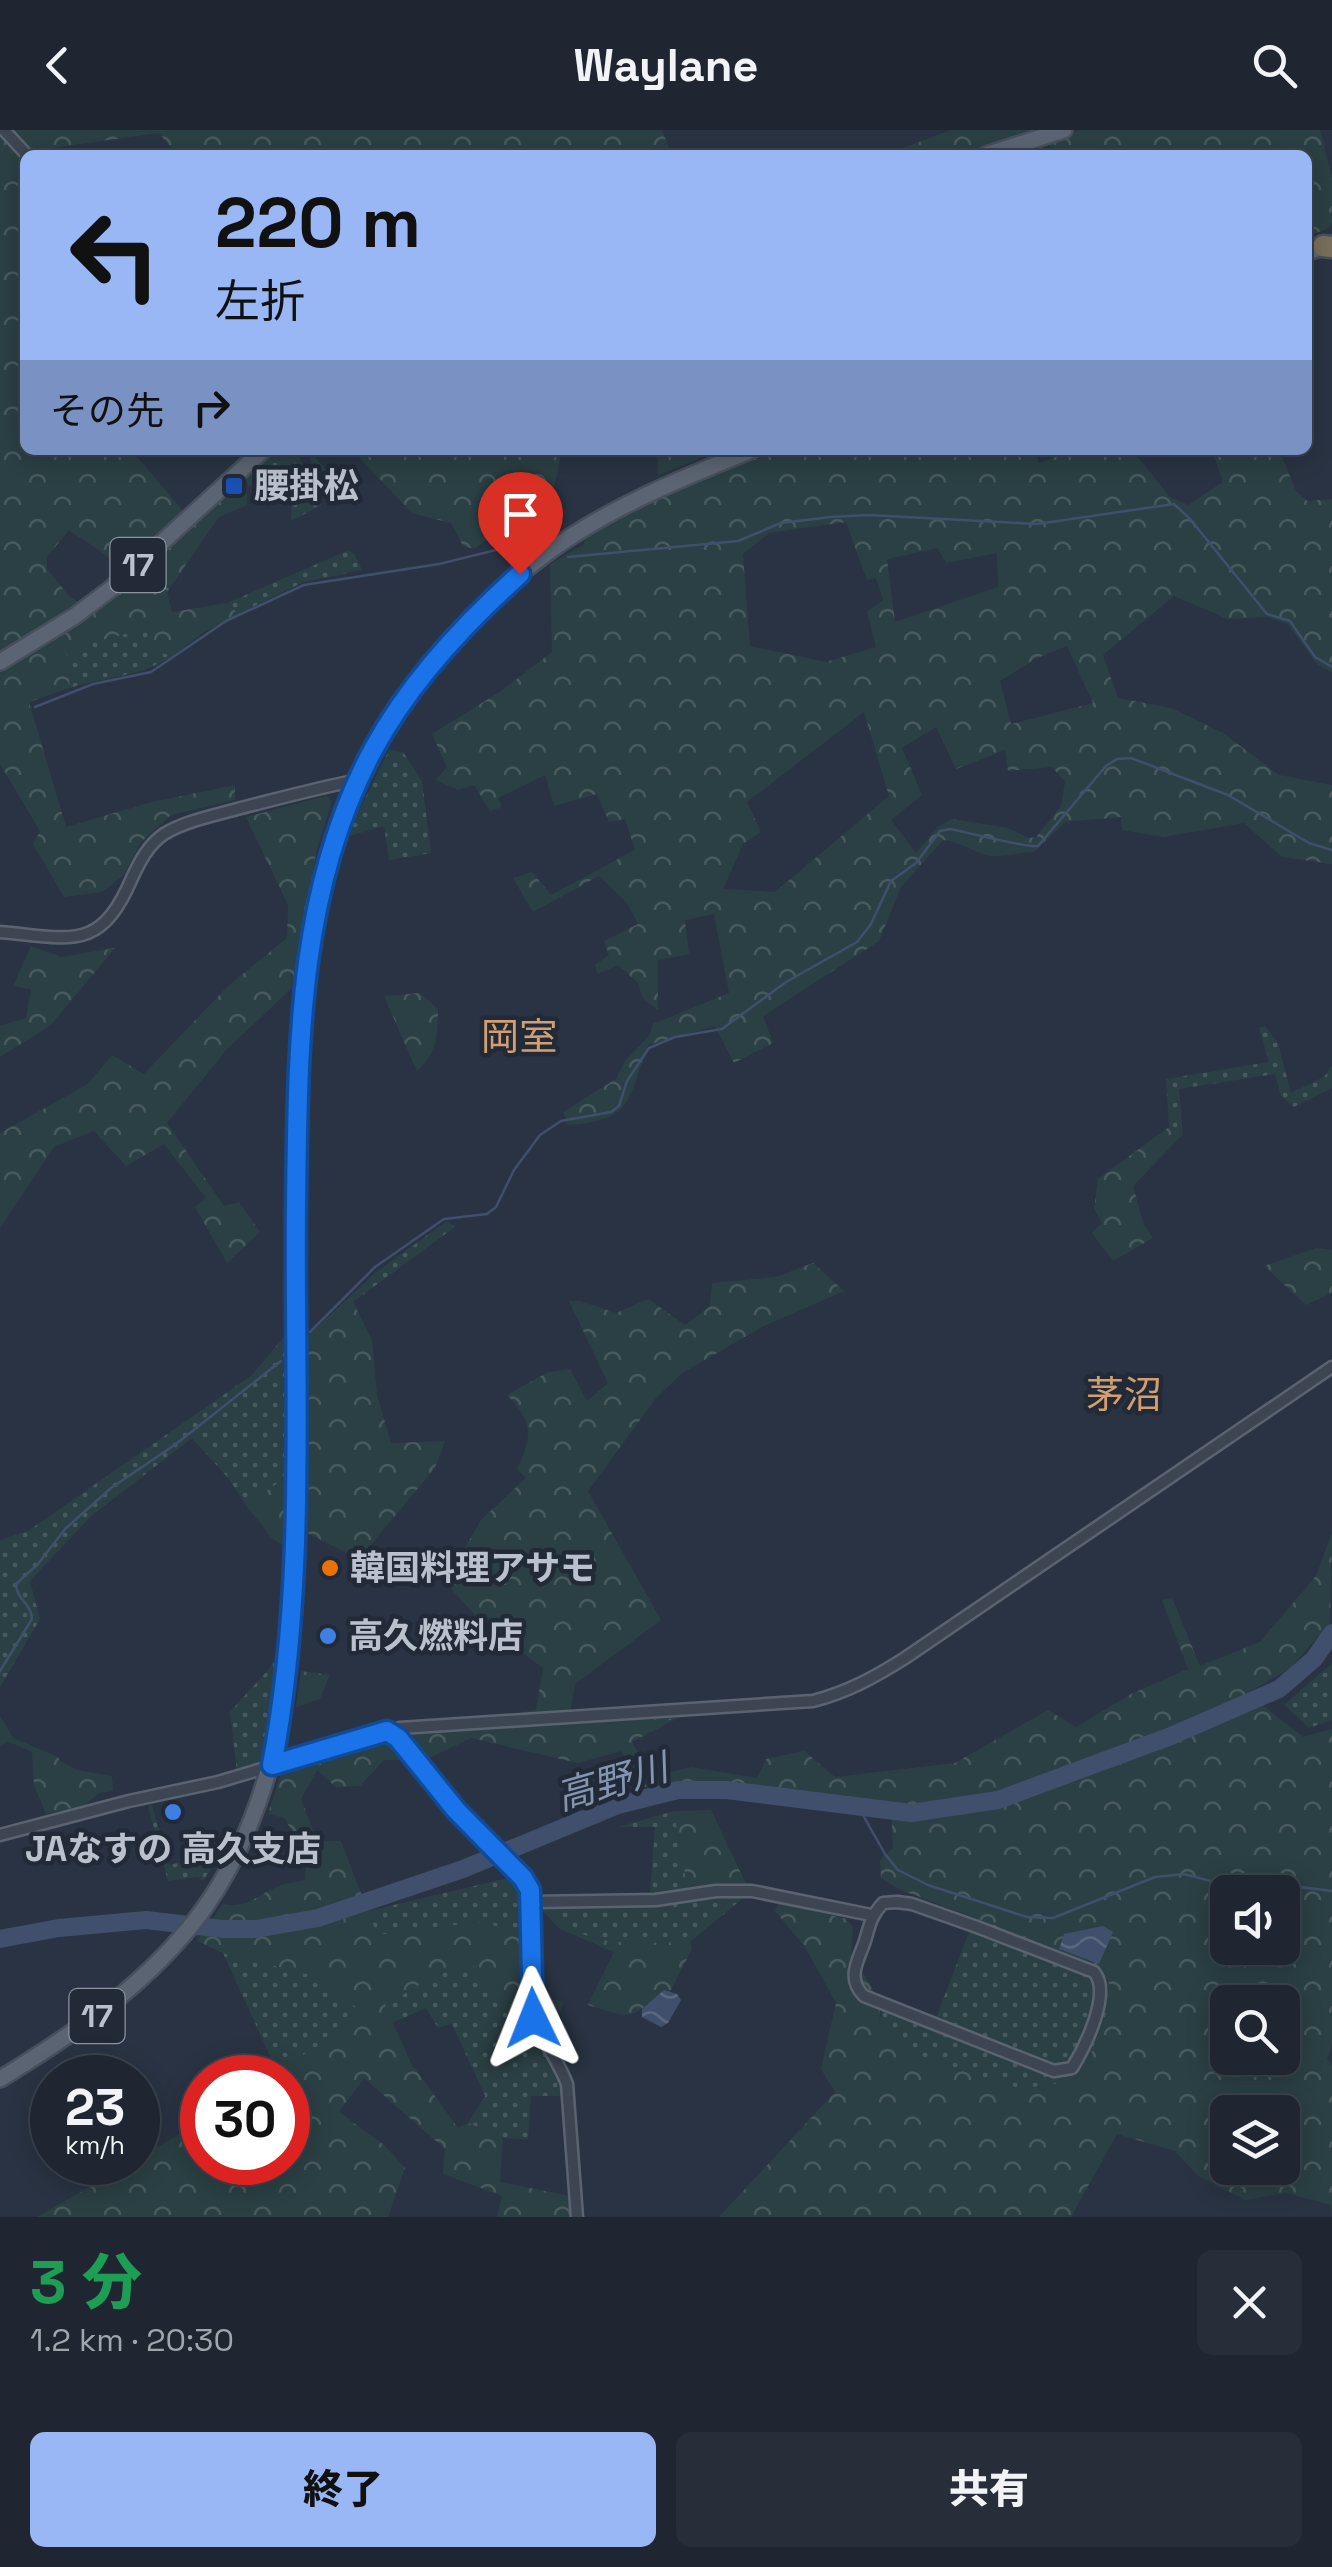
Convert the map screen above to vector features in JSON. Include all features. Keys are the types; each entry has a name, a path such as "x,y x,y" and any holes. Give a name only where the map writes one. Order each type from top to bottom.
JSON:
{"main road":[{"path":"1002,150 1064,130"},
{"name":"17","path":"0,662 112,588 258,455"},
{"name":"17","path":"0,2079 97,2016 160,1961 182,1936 228,1870 272,1765 286,1688 292,1622 299,1041 306,969 322,884 358,780 394,716 432,666 471,619 520,574 544,554 614,511 741,455"}],"street":[{"path":"4,130 23,150"},
{"path":"0,932 65,937 97,931 120,907 139,863 164,834 202,819 358,780"},
{"path":"0,1836 387,1731 813,1701 837,1694 865,1683 921,1648 1332,1368"},
{"path":"387,1731 408,1748 456,1810 523,1878 533,1902 531,2005 533,2018 567,2084 577,2217"},
{"path":"533,1902 656,1900 716,1891 752,1891 871,1915"},
{"path":"883,1903 912,1904 1094,1972 1100,1979 1102,1998 1072,2068 1054,2071 864,1996 853,1977 871,1915 883,1903"}],"green space":[{"path":"0,130 662,130 670,150 173,150 159,133 20,150 20,455 135,455 185,513 112,580 109,574 113,564 109,559 69,530 47,557 47,569 69,596 84,605 237,483 247,494 247,505 219,517 167,592 172,612 227,603 238,614 204,632 172,656 154,650 147,628 66,650 70,688 29,702 66,827 152,802 235,785 235,800 171,815 141,842 124,875 102,892 64,897 33,844 40,831 0,764"},
{"path":"952,130 1039,130 981,150 897,150"},
{"path":"1080,130 1320,130 1332,178 1332,223 1312,235 1312,150 1051,150 1048,140"},
{"path":"270,455 298,455 322,505 291,521 291,501 282,484 264,478 249,486 244,476"},
{"path":"357,455 561,455 553,493 474,549 463,546 451,523 412,513"},
{"path":"657,455 709,455 658,475"},
{"path":"755,455 1036,455 1039,463 1060,455 1136,455 1170,497 1188,505 1223,482 1214,455 1281,455 1296,491 1307,501 1332,499 1332,672 1317,664 1288,624 1266,617 1228,619 1174,596 1103,655 1118,698 1171,708 1223,733 1279,775 1332,785 1332,864 1282,857 1244,823 1163,837 1122,830 1121,817 1065,822 1034,852 996,856 943,840 901,887 879,941 763,1016 773,1043 734,1063 715,1026 648,1045 631,1093 617,1112 568,1125 563,1112 616,1079 625,1061 649,1036 653,1024 729,993 714,914 685,920 689,954 658,960 658,1010 644,1000 637,982 618,965 598,974 595,965 609,955 604,941 638,924 627,903 599,876 533,912 513,878 532,872 551,895 635,850 625,819 609,822 597,794 554,806 545,775 498,798 502,807 490,811 474,785 458,790 436,780 447,767 432,734 501,691 552,652 550,564 583,545 588,533 630,509","holes":["846,522 867,580 876,578 883,600 867,612 876,647 826,662 750,646 743,554 769,533","938,548 946,563 997,553 998,587 895,622 887,559","1067,646 1093,703 1011,724 1000,681 1035,659","864,712 889,796 775,892 723,889 743,844 761,832 747,802","936,727 956,769 1005,750 1008,771 1052,767 1065,782 1061,806 1036,837 1029,838 1008,828 951,819 939,826 916,853 891,820 922,795 902,748"]},
{"path":"314,456 346,494 330,505 310,458"},
{"path":"349,550 362,570 304,582 238,614 227,603"},
{"path":"147,628 154,650 172,656 134,673 70,688 66,650"},
{"path":"389,750 403,752 422,781 431,853 389,860 384,826 346,837"},
{"path":"326,796 332,801 317,849 292,988 227,1049 167,1123 224,1206 239,1202 260,1232 227,1263 195,1207 206,1198 164,1144 126,1166 94,1131 54,1147 0,1228 0,1133 88,1084 112,1055 144,1074 228,986 287,938 288,905 246,817"},
{"path":"31,946 61,957 115,948 51,1025 0,1057 0,1026 26,1018 31,989 13,986"},
{"path":"420,993 438,1009 438,1018 432,1050 417,1071 384,996"},
{"path":"1265,1026 1278,1043 1291,1093 1324,1077 1332,1066 1332,1088 1294,1107 1281,1096 1275,1074 1179,1089 1183,1134 1169,1127 1166,1079 1269,1062 1259,1028"},
{"path":"1169,1127 1183,1134 1133,1186 1144,1225 1153,1238 1113,1261 1092,1233 1102,1223 1094,1209 1098,1179"},
{"path":"447,1221 455,1227 307,1341 375,1273"},
{"path":"1316,1248 1332,1250 1332,1293 1306,1305 1264,1266"},
{"path":"813,1263 844,1291 764,1326 682,1373 656,1398 588,1491 661,1620 575,1684 568,1724 678,1718 632,1742 652,1777 691,1767 757,1778 766,1759 804,1751 835,1777 955,1763 1048,1710 1076,1727 1131,1694 1188,1669 1162,1600 1172,1598 1200,1666 1260,1642 1316,1576 1332,1533 1330,1624 1289,1669 1247,1693 1303,1737 1332,1729 1332,2045 1327,2059 1332,2065 1332,2217 1331,2205 1287,2193 1245,2200 1216,2185 1300,2185 1300,2095 1210,2095 1210,2182 1198,2176 1175,2151 1117,2134 1071,2217 719,2217 835,2092 821,2069 836,2003 805,1947 775,1911 779,1902 846,1919 853,1927 851,1957 877,1998 879,2026 915,2056 1021,2089 1081,2080 1114,1993 1099,1964 1112,1932 1064,1934 1059,1949 901,1890 881,1878 880,1860 893,1848 891,1805 740,1787 643,1787 621,1751 578,1763 471,1738 425,1760 384,1760 360,1786 336,1787 317,1770 301,1799 317,1841 341,1841 377,1935 479,1922 524,1933 525,1996 563,2001 561,2012 506,2001 470,1962 441,1972 385,2005 411,2063 458,2128 468,2123 503,2138 500,2182 570,2196 571,2217 497,2217 502,2196 443,2174 445,2149 364,2078 339,2112 384,2145 405,2168 388,2217 37,2217 93,2185 160,2185 160,2146 180,2134 180,2185 310,2185 310,2055 303,2055 359,2009 315,1976 223,1953 197,1941 223,1904 246,1903 279,1886 305,1880 306,1860 285,1818 268,1814 281,1773 353,1745 402,1732 475,1725 536,1709 543,1668 507,1641 470,1643 475,1615 445,1582 481,1520 526,1478 517,1469 528,1430 522,1413 507,1395 548,1372 570,1369 587,1401 608,1383 569,1301 616,1313 648,1299 685,1325 710,1306 712,1283 776,1277"},
{"path":"353,1302 372,1340 377,1395 391,1443 445,1441 435,1468 359,1559 305,1532 307,1341"},
{"path":"288,1332 287,1477 246,1505 229,1479 192,1438 90,1517 30,1581 40,1619 0,1687 0,1540 28,1531 252,1375"},
{"path":"287,1477 287,1548 272,1538 246,1505"},
{"path":"279,1652 262,1764 237,1772 230,1712 269,1669"},
{"path":"1332,1663 1332,1720 1309,1728 1284,1705"},
{"path":"301,1671 330,1675 320,1699 296,1707"},
{"path":"0,1716 13,1738 58,1757 77,1770 112,1776 113,1791 99,1793 85,1805 46,1814 34,1785 32,1752 7,1741 0,1747"},
{"path":"152,1805 169,1865 203,1857 214,1864 203,1881 198,1877 168,1881 148,1806"},
{"path":"711,1810 747,1886 688,1891 674,1811"},
{"path":"674,1811 688,1891 650,1894 655,1827 618,1827"},
{"path":"512,1877 524,1892 524,1933 479,1922 377,1935 368,1911"},
{"path":"738,1894 742,1899 690,1942 632,1943 594,1938 561,1921 548,1907 668,1904"},
{"path":"548,1907 561,1921 594,1938 632,1943 690,1942 692,1949 670,1992 664,1991 636,2012 614,2013 588,2005 614,1952 560,1929 541,1909"},
{"path":"975,1917 1099,1964 1114,1993 1081,2080 1021,2089 915,2056 879,2026 882,2011 932,2028"},
{"path":"223,1953 315,1976 359,2009 313,2050 303,2055 270,2055"},
{"path":"470,1961 506,2001 526,2005 528,2017 558,2069 565,2096 531,2096 528,2139 503,2138 468,2123 485,2096 452,2024 438,2028 426,2008 392,2023 385,2005 441,1972"}],"water":[{"path":"1103,1926 1113,1932 1099,1964 1059,1949 1064,1934"},
{"path":"664,1990 677,1994 681,2000 668,2023 661,2027 642,2017 642,2009"}],"waterway":[{"path":"568,557 738,541 781,523 831,517 869,515 1037,524 1174,504 1267,614 1290,621 1315,657 1332,667"},
{"path":"35,707 93,684 151,672 226,621 304,585 439,564 529,542"},
{"path":"310,1332 375,1267 444,1219 487,1214 496,1207 514,1170 540,1135 561,1121 611,1112 619,1106 627,1081 649,1048 675,1037 722,1029 786,982 857,942 871,924 891,881 916,863 940,831 951,829 1038,846 1106,766 1117,759 1131,758 1228,795 1309,843 1332,850"},
{"path":"0,1671 32,1619 16,1584 38,1564 65,1529 111,1488 176,1444 281,1361"},
{"name":"高野川","path":"0,1939 59,1928 146,1920 256,1929 318,1918 463,1869 618,1805 678,1790 727,1790 911,1813 998,1800 1171,1736 1279,1689 1314,1659 1332,1633"},
{"path":"859,1808 898,1870 928,1885 1027,1917 1053,1918 1155,1877 1184,1874 1237,1888 1276,1884 1332,1891"}],"place":[{"name":"腰掛松","path":"234,486"},
{"name":"韓国料理アサモ","path":"330,1568"},
{"name":"高久燃料店","path":"328,1636"},
{"name":"JAなすの 高久支店","path":"173,1812"}],"district":[{"name":"岡室","path":"519,1037"},
{"name":"茅沼","path":"1124,1395"}],"route":[{"path":"520,574 471,619 443,652 375,746 334,842 312,931 299,1041 297,1097 291,1641 272,1765 387,1731 398,1738 456,1810 523,1878 530,1890 533,2018"}]}
